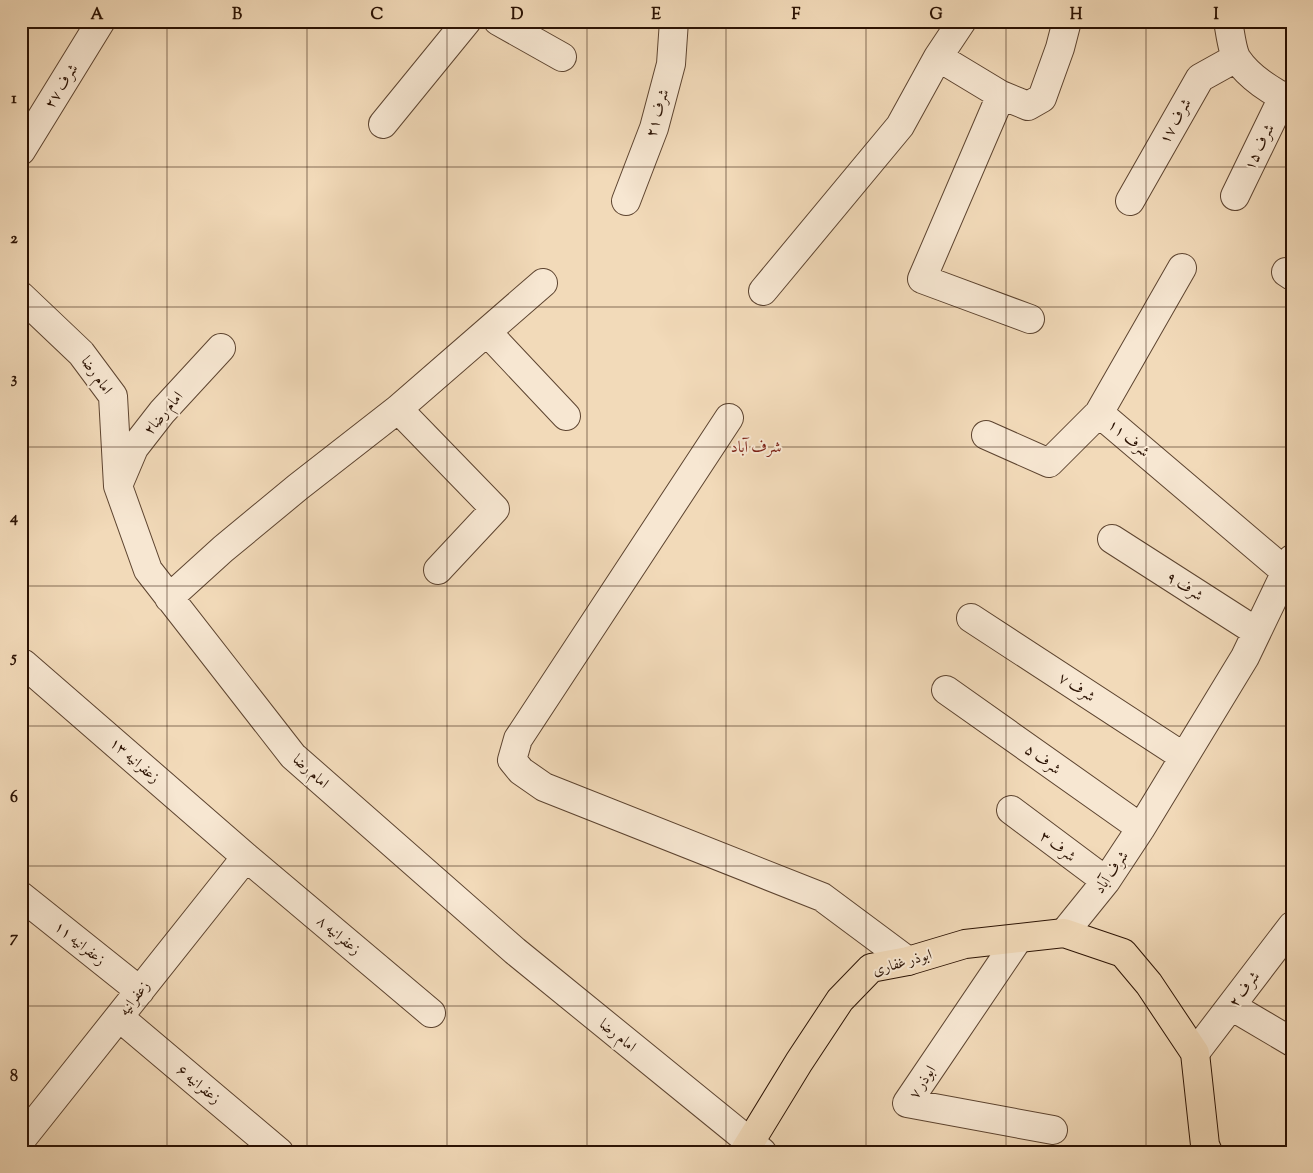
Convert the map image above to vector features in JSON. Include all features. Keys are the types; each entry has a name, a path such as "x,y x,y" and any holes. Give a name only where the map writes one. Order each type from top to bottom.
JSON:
{"main road":[{"name":"ابوذر غفاری","path":"752,1149 799,1062 840,1000 871,968 908,961 965,944 1064,933"},
{"path":"1064,933 1123,953 1149,984 1196,1053 1205,1145 1208,1152"}],"street":[{"name":"شرف ۲۷","path":"21,151 102,21"},
{"path":"384,124 467,21"},
{"path":"498,21 562,57"},
{"name":"شرف ۲۱","path":"626,201 659,110 671,64 674,21"},
{"path":"763,291 900,126 938,57 962,21"},
{"path":"938,57 1001,95 1028,106 1042,98 1068,21"},
{"path":"1228,21 1236,58 1254,77 1287,99"},
{"name":"شرف ۱۷","path":"1130,201 1200,78 1236,58"},
{"path":"1001,95 922,279 1030,319"},
{"name":"شرف ۱۵","path":"1235,196 1287,99"},
{"name":"شرف ۱۱","path":"1182,268 1099,413 1289,565"},
{"path":"169,598 223,549 298,486 398,409 543,283"},
{"name":"امام رضا","path":"21,296 82,353 113,396 118,486 148,570 293,756 515,951 752,1149"},
{"path":"487,332 566,416"},
{"name":"امام رضا۲","path":"118,486 134,448 162,412 220,348"},
{"path":"398,409 495,509 438,570"},
{"path":"986,435 1049,463 1099,413"},
{"path":"729,418 518,739 512,760 521,771 544,787 822,897 908,961"},
{"name":"شرف ۹","path":"1112,539 1257,632"},
{"name":"شرف آباد","path":"1064,933 1106,881 1141,828 1245,657 1289,565"},
{"name":"شرف ۷","path":"971,618 1184,757"},
{"name":"زعفرانیه ۱۳","path":"24,664 246,857"},
{"name":"شرف ۵","path":"946,690 1141,828"},
{"name":"شرف ۳","path":"1011,810 1106,881"},
{"name":"زعفرانیه","path":"22,1137 246,857"},
{"name":"زعفرانیه ۸","path":"246,857 431,1013"},
{"name":"زعفرانیه ۱۱","path":"21,896 140,991"},
{"name":"شرف ۲","path":"1196,1053 1292,926"},
{"name":"ابوذر ۷","path":"1018,939 907,1103 1053,1130"},
{"path":"1231,1006 1292,1042"},
{"name":"زعفرانیه ۶","path":"119,1017 279,1152"}],"district":[{"name":"شرف آباد","path":"756,446"}]}
